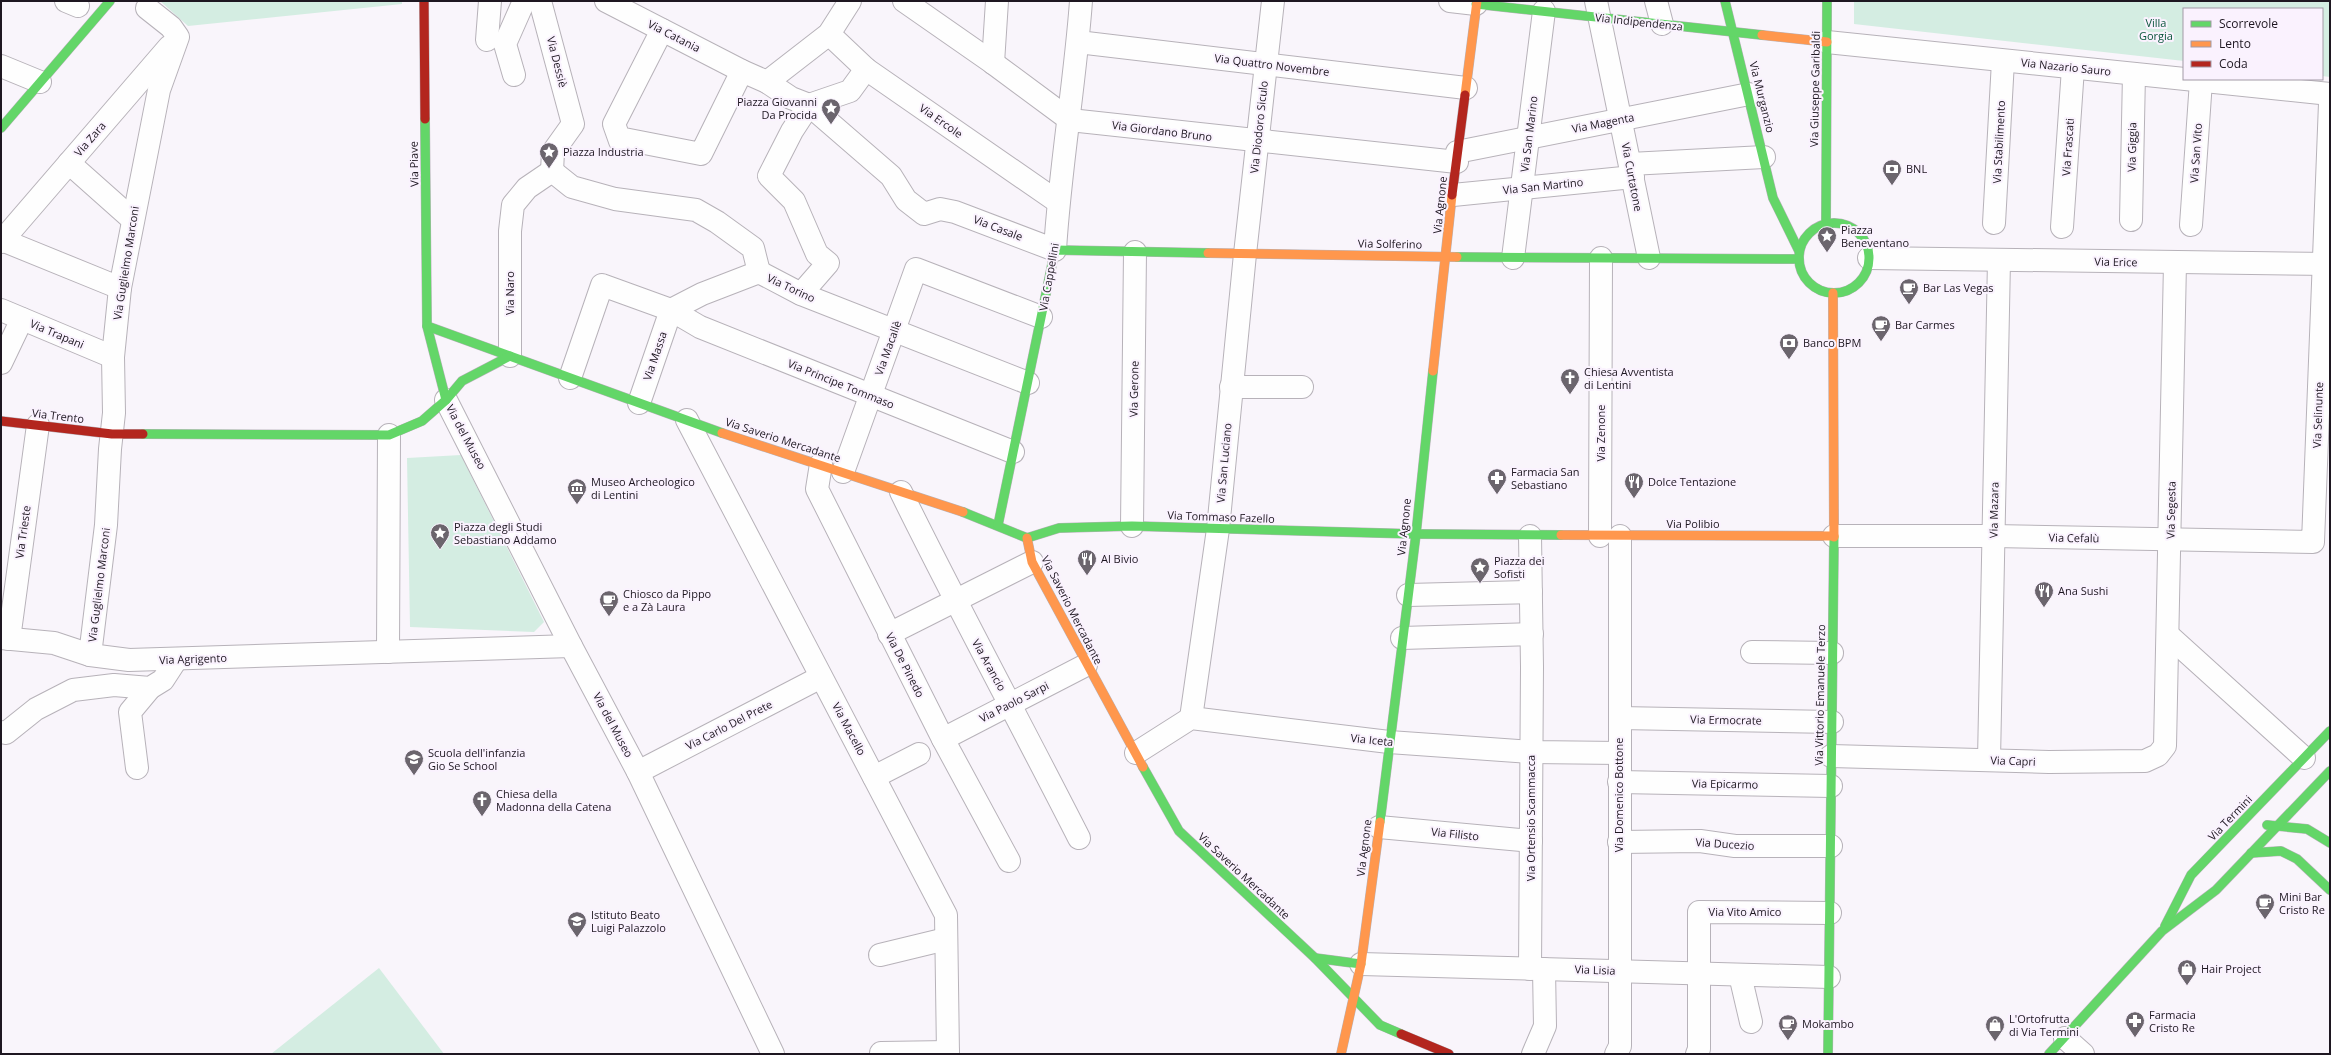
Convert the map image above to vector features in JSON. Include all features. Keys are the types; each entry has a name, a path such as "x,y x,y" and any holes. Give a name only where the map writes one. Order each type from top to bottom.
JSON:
{"main road":[{"path":"1,128 110,1"},
{"name":"Via Piave","path":"424,1 427,326 446,400"},
{"name":"Via Murganzio","path":"1725,1 1749,94 1773,198 1799,255"},
{"name":"Via Giuseppe Garibaldi","path":"1826,224 1828,1"},
{"name":"Via Indipendenza","path":"1477,2 1544,11 1598,9 1662,24 1827,42"},
{"name":"Via Agnone","path":"1341,1054 1361,964 1379,826 1416,534 1457,157 1477,2"},
{"path":"1839,223 1851,228 1860,235 1867,246 1869,258 1862,279 1844,291 1833,293 1820,290 1809,283 1802,272 1799,255 1806,236 1812,230 1826,224 1839,223"},
{"name":"Via Solferino","path":"1056,250 1513,258 1747,259 1799,255"},
{"name":"Via Cappellini","path":"998,525 1056,250"},
{"name":"Via Vittorio Emanuele Terzo","path":"1828,1054 1834,536 1833,293"},
{"name":"Via Saverio Mercadante","path":"427,326 687,420 998,525 1027,538 1032,562 1086,664 1179,831 1315,958 1354,1000 1380,1025 1449,1054"},
{"path":"389,435 422,421 446,400 462,380 510,356"},
{"name":"Via Trento","path":"1,421 112,434 389,435"},
{"name":"Via Tommaso Fazello","path":"1027,538 1059,528 1132,526 1530,536"},
{"name":"Via Polibio","path":"1530,536 1834,536"},
{"name":"Via Termini","path":"2049,1054 2066,1038 2162,931 2216,890 2279,824 2317,769 2330,732"},
{"path":"2317,769 2330,789"},
{"name":"Via Termini","path":"2162,931 2191,875 2270,794 2317,769"},
{"path":"2270,794 2279,824 2298,859 2330,890"},
{"path":"2238,826 2279,824 2307,829 2330,843"},
{"path":"2251,853 2281,851 2298,859"},
{"path":"1315,958 1361,964"},
{"name":"Via Termini","path":"2039,1054 2066,1038"}],"street":[{"path":"487,40 490,1"},
{"path":"514,75 505,44 524,1"},
{"name":"Via Dessiè","path":"540,1 573,124 553,152 552,171"},
{"name":"Via Catania","path":"606,1 742,71 767,82 791,98 809,105 891,176 906,200 924,214 940,209"},
{"path":"767,82 828,34 850,1"},
{"name":"Via Giordano Bruno","path":"904,1 993,63 1070,120 1257,142 1457,157"},
{"path":"993,63 997,1"},
{"name":"Via Cappellini","path":"1056,250 1058,202 1070,120 1081,1"},
{"name":"Via Diodoro Siculo","path":"1245,254 1273,1"},
{"name":"Via Indipendenza","path":"1450,1 1477,2"},
{"path":"1656,1 1662,24"},
{"path":"147,8 171,27 178,37"},
{"name":"Via Curtatone","path":"1598,9 1649,258"},
{"name":"Via San Marino","path":"1513,258 1523,188 1544,11"},
{"path":"662,30 614,124 620,141 624,139 701,154 742,71"},
{"name":"Via Ercole","path":"828,34 866,69 1058,202"},
{"name":"Via Zara","path":"2,241 178,37"},
{"name":"Via Guglielmo Marconi","path":"90,655 106,525 110,449 114,413 113,357 120,288 132,219 159,90 178,37"},
{"name":"Via Quattro Novembre","path":"1078,42 1466,88"},
{"name":"Via Nazario Sauro","path":"1827,42 2183,79"},
{"name":"Via Stabilimento","path":"1994,223 2003,61"},
{"path":"1,66 40,82"},
{"name":"Via Frascati","path":"2062,227 2073,68"},
{"path":"801,294 828,263 817,254 794,201 769,176 792,130 809,105 850,91 866,69"},
{"name":"Via Giggia","path":"2130,220 2134,74"},
{"name":"Via Nazario Sauro","path":"2191,80 2330,94"},
{"name":"Via San Vito","path":"2191,225 2201,81"},
{"name":"Via Magenta","path":"1457,157 1528,138 1749,94"},
{"name":"Via Selinunte","path":"2313,542 2327,264 2330,103"},
{"name":"Via San Martino","path":"1453,195 1523,188 1631,171 1764,157"},
{"path":"69,163 132,219"},
{"path":"552,171 572,187 615,199 696,210 717,222 753,248 759,272"},
{"name":"Via Naro","path":"510,356 510,231 513,205 527,188 552,171"},
{"name":"Via Casale","path":"940,209 956,212 1056,250"},
{"path":"2,241 120,288"},
{"name":"Via Gerone","path":"1132,526 1135,252"},
{"name":"Via San Luciano","path":"1191,718 1218,529 1245,254"},
{"name":"Via Zenone","path":"1601,258 1610,536"},
{"name":"Via Erice","path":"1869,258 2327,264"},
{"name":"Via Mazara","path":"1989,760 1999,260"},
{"name":"Via Segesta","path":"2158,755 2165,746 2175,263"},
{"name":"Via Macallè","path":"843,472 916,270 1041,317"},
{"name":"Via Torino","path":"671,310 702,294 759,272 801,294 1028,383"},
{"path":"570,378 602,285 671,310"},
{"name":"Via Trapani","path":"1,310 113,357"},
{"name":"Via Principe Tommaso","path":"671,310 700,327 1013,452"},
{"name":"Via Massa","path":"639,403 671,310"},
{"path":"1,363 22,319"},
{"path":"1231,387 1302,387"},
{"name":"Via del Museo","path":"446,400 571,646 638,772 773,1054"},
{"name":"Via Macello","path":"687,420 946,915 948,1053"},
{"name":"Via Trieste","path":"5,639 38,425"},
{"path":"388,652 389,435"},
{"name":"Via De Pinedo","path":"821,464 817,489 943,739 1009,861"},
{"name":"Via Arancio","path":"901,492 954,601 1010,703 1079,838"},
{"name":"Via Ortensio Scammacca","path":"1530,536 1532,634 1531,841 1537,969 1545,1026 1533,1054"},
{"name":"Via Domenico Bottone","path":"1610,536 1620,718 1620,1046 1616,1054"},
{"name":"Via Cefalù","path":"1834,536 1993,536 2313,542"},
{"path":"889,634 1032,562"},
{"path":"1408,595 1531,592"},
{"path":"1402,638 1532,634"},
{"path":"2168,635 2317,769"},
{"name":"Via Agrigento","path":"5,639 54,643 90,655 129,660 176,660 571,646"},
{"path":"1752,652 1832,653"},
{"path":"137,768 130,712 150,688 163,680 176,660"},
{"name":"Via Paolo Sarpi","path":"943,739 1086,664"},
{"name":"Via Carlo Del Prete","path":"638,772 821,677"},
{"path":"1,732 6,733 36,709 73,690 114,685 150,688"},
{"path":"1136,753 1191,718"},
{"name":"Via Iceta","path":"1191,718 1389,742 1531,752 1620,753"},
{"name":"Via Ermocrate","path":"1620,718 1832,722"},
{"path":"874,777 919,754"},
{"name":"Via Capri","path":"1831,756 1989,760 2145,761 2158,755"},
{"name":"Via Epicarmo","path":"1619,782 1831,786"},
{"name":"Via Filisto","path":"1379,826 1531,841"},
{"name":"Via Ducezio","path":"1619,842 1700,841 1735,846 1830,846"},
{"name":"Via Vito Amico","path":"1698,973 1699,912 1830,913"},
{"path":"880,955 946,939"},
{"name":"Via Lisia","path":"1361,964 1829,977"},
{"path":"1697,1054 1699,1049 1698,973"},
{"path":"1740,975 1751,1022"},
{"path":"2066,1038 2083,1054"},
{"path":"881,1053 948,1053"}],"green space":[{"path":"160,1 402,1 402,4 188,26"},
{"name":"Villa Gorgia","path":"1854,1 2330,1 2330,77 2323,76 2323,8 2183,8 2183,61 1854,24"},
{"path":"461,455 544,622 534,632 410,627 407,458"},
{"path":"379,968 444,1054 271,1054"}],"traffic: fast":[{"path":"1,128 110,1"},
{"path":"1725,1 1773,198 1799,251"},
{"path":"1826,223 1827,1"},
{"path":"1476,4 1762,35"},
{"path":"425,119 427,326 446,400"},
{"path":"1834,223 1847,226 1859,233 1866,245 1869,258 1866,271 1859,283 1847,290 1834,293 1821,290 1809,283 1802,271 1799,258 1802,245 1809,233 1821,226 1834,223"},
{"path":"998,525 1055,250 1208,253"},
{"path":"1457,257 1799,259"},
{"path":"427,326 722,433"},
{"path":"143,434 389,435 422,421 446,400 462,381 510,356"},
{"path":"1380,822 1416,534 1433,371"},
{"path":"963,512 1027,538"},
{"path":"1027,538 1059,528 1132,526 1416,534 1561,535"},
{"path":"1828,1054 1834,537"},
{"path":"2165,926 2191,875 2330,731"},
{"path":"1143,767 1179,831 1315,958 1380,1025 1401,1034"},
{"path":"2049,1054 2162,931 2216,890 2330,771"},
{"path":"2267,825 2307,829 2330,843"},
{"path":"2251,853 2281,851 2297,859 2330,890"},
{"path":"1315,958 1361,964"}],"traffic: slow":[{"path":"1465,95 1477,1"},
{"path":"1762,35 1827,42"},
{"path":"1433,371 1452,195"},
{"path":"1208,253 1457,257"},
{"path":"1833,293 1834,537"},
{"path":"722,433 963,512"},
{"path":"1561,535 1834,536"},
{"path":"1027,538 1032,562 1143,767"},
{"path":"1341,1054 1361,964 1380,822"}],"traffic: jam":[{"path":"424,1 425,119"},
{"path":"1452,195 1465,95"},
{"path":"1,421 112,434 143,434"},
{"path":"1401,1034 1449,1054"}],"place":[{"name":"Piazza Giovanni Da Procida","path":"831,125"},
{"name":"Piazza Industria","path":"549,169"},
{"name":"BNL","path":"1892,186"},
{"name":"Piazza Beneventano","path":"1827,253"},
{"name":"Bar Las Vegas","path":"1909,305"},
{"name":"Bar Carmes","path":"1881,342"},
{"name":"Banco BPM","path":"1789,360"},
{"name":"Chiesa Avventista di Lentini","path":"1570,395"},
{"name":"Farmacia San Sebastiano","path":"1497,495"},
{"name":"Dolce Tentazione","path":"1634,499"},
{"name":"Museo Archeologico di Lentini","path":"577,505"},
{"name":"Piazza degli Studi Sebastiano Addamo","path":"440,550"},
{"name":"Al Bivio","path":"1087,576"},
{"name":"Piazza dei Sofisti","path":"1480,584"},
{"name":"Ana Sushi","path":"2044,608"},
{"name":"Chiosco da Pippo e a Zà Laura","path":"609,617"},
{"name":"Scuola dell'infanzia Gio Se School","path":"414,776"},
{"name":"Chiesa della Madonna della Catena","path":"482,817"},
{"name":"Mini Bar Cristo Re","path":"2265,920"},
{"name":"Istituto Beato Luigi Palazzolo","path":"577,938"},
{"name":"Hair Project","path":"2187,986"},
{"name":"Farmacia Cristo Re","path":"2135,1038"},
{"name":"Mokambo","path":"1788,1041"},
{"name":"L'Ortofrutta di Via Termini","path":"1995,1042"}]}
